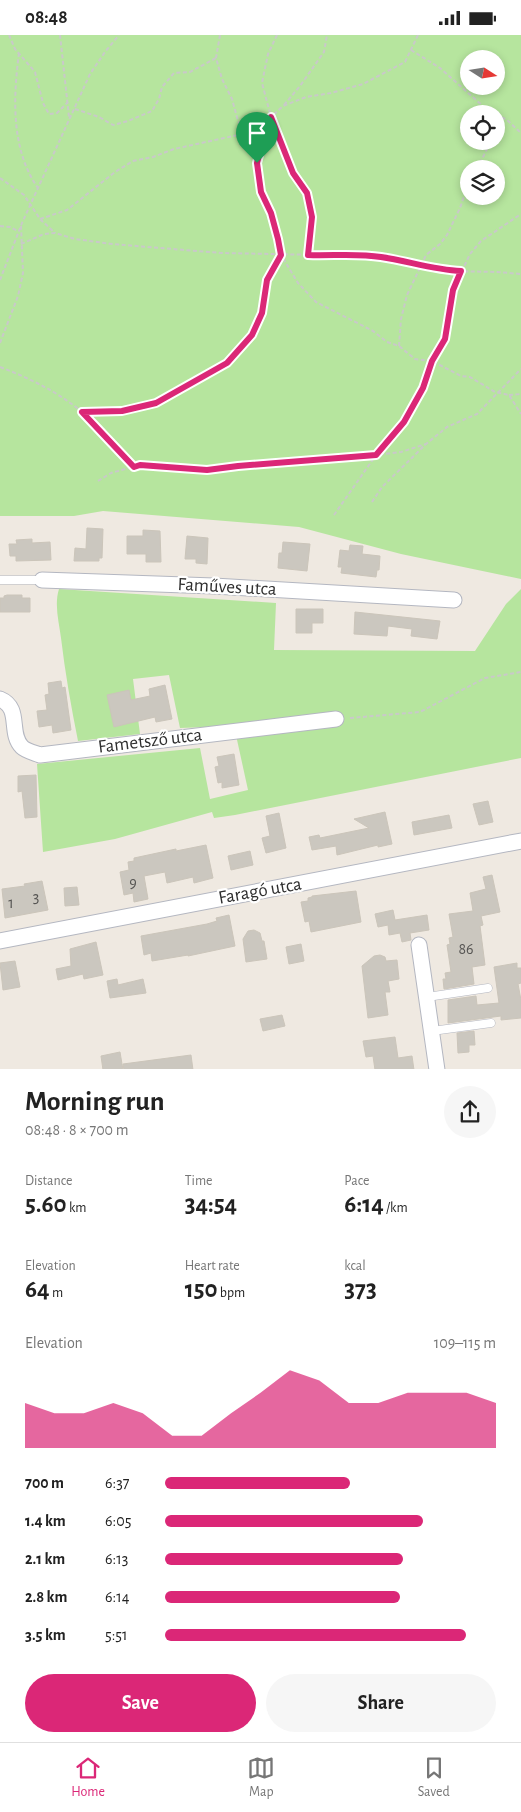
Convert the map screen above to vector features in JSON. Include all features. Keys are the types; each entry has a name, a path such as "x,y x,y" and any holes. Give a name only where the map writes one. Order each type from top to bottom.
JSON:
{"street":[{"name":"Faműves utca","path":"42,580 214,586 454,600"},
{"name":"Fametsző utca","path":"0,699 6,702 13,711 16,737 23,748 40,755 336,719"},
{"name":"Faragó utca","path":"0,941 521,841"},
{"path":"419,945 437,1069"}],"lane":[{"name":"Faműves utca","path":"0,580 42,580"},
{"path":"427,997 488,988"},
{"path":"432,1031 491,1023"}],"path":[{"path":"9,35 15,49 35,72 43,103 49,113 57,113 68,102"},
{"path":"60,35 70,119"},
{"path":"0,280 18,231 90,74 119,35"},
{"path":"220,35 216,58 222,79 232,99 238,121 252,142 261,192 271,213 281,255 298,283 316,302 373,331 387,342 399,346 415,359 432,361 462,376 470,377 498,392 509,395 521,394"},
{"path":"277,35 268,54 262,83 271,117 293,173 307,193 312,217 308,255"},
{"path":"257,163 271,117 300,86 324,51 327,35"},
{"path":"282,106 306,97 331,93 363,84 405,62 418,35"},
{"path":"411,49 440,68 482,105"},
{"path":"19,53 14,88 15,116 23,154 32,179 38,189"},
{"path":"75,108 99,117 113,125 128,121 152,111 159,99 162,87 174,73 190,72 216,58"},
{"path":"505,119 521,133"},
{"path":"40,219 67,210 115,172 133,161 153,157 174,149 247,133"},
{"path":"0,178 24,195 40,219 55,233"},
{"path":"399,346 401,319 407,295 426,255 440,244 447,235 461,205"},
{"path":"334,515 376,455 404,422 423,388 432,361 445,339 453,290 470,254 481,241 521,214"},
{"path":"0,343 18,296 22,273 22,223"},
{"path":"0,226 10,227 18,231"},
{"path":"21,244 44,234 55,233 75,239 112,244 221,253 281,255 348,254 381,257 448,271 497,271 521,274"},
{"path":"82,412 122,411 156,403 227,363 252,335 262,313 267,280 281,255"},
{"path":"0,367 41,384 82,412 134,467"},
{"path":"372,502 388,481 426,444 447,427 477,414 521,369"},
{"path":"509,395 521,414"},
{"path":"98,481 111,473 140,465 207,470 376,455 400,452 426,444"},
{"path":"336,719 420,712 485,678 521,672"}],"green space":[{"path":"0,35 521,35 521,579 401,554 299,527 103,511 74,516 0,516"},
{"path":"59,589 276,603 274,650 475,651 506,604 521,589 521,758 235,815 214,818 212,812 115,839 43,852 37,764 200,748 210,799 248,790 234,726 180,728 169,675 133,679 140,734 78,741 57,613"}],"building":[{"path":"87,528 103,529 102,558 99,558 99,561 74,561 75,548 86,549"},
{"path":"143,530 160,531 161,562 146,562 146,554 127,554 127,536 143,536"},
{"path":"187,536 208,538 207,564 196,563 196,559 185,559"},
{"path":"32,539 32,543 50,542 51,560 16,561 16,556 10,556 9,544 17,544 16,540"},
{"path":"283,542 310,544 307,571 278,568 279,553 282,553"},
{"path":"350,545 363,546 362,554 380,556 379,570 377,570 376,577 341,573 342,567 338,567 340,550 349,551"},
{"path":"7,595 22,595 22,598 30,598 30,612 0,612 0,598 4,598"},
{"path":"296,609 323,609 323,623 312,623 312,633 296,633"},
{"path":"355,612 440,621 437,639 411,636 412,629 388,626 387,636 354,634"},
{"path":"61,681 62,688 65,687 71,730 53,733 52,725 39,727 37,711 47,710 45,695 49,694 48,683"},
{"path":"165,685 172,719 156,722 155,717 114,727 107,695 129,690 131,700 150,696 149,689"},
{"path":"234,754 239,785 222,788 222,782 218,783 215,767 219,766 217,757"},
{"path":"36,775 37,817 25,818 22,791 18,792 18,776"},
{"path":"488,801 493,822 479,825 473,804"},
{"path":"385,812 392,844 378,847 378,845 337,855 336,846 312,850 309,837 319,835 320,838 369,828 354,819"},
{"path":"279,813 286,848 266,853 262,838 270,836 266,816"},
{"path":"449,815 452,828 414,835 412,822"},
{"path":"206,845 213,878 194,883 193,877 167,883 165,872 144,876 148,899 134,902 133,893 124,895 120,872 129,870 128,862 134,861 134,858"},
{"path":"250,851 253,865 231,870 228,856"},
{"path":"492,875 500,912 481,916 483,925 480,926 485,965 472,967 474,984 444,989 443,979 446,979 445,973 451,972 447,945 450,944 449,938 453,937 449,914 473,911 470,893 486,889 483,877"},
{"path":"42,881 48,910 5,918 2,889 25,886 24,884"},
{"path":"77,887 79,905 65,906 64,888"},
{"path":"356,891 361,922 311,932 309,921 305,922 301,902 308,901 308,898 312,896"},
{"path":"393,910 395,920 427,915 429,930 410,933 411,940 402,942 400,933 389,935 388,925 378,927 375,914"},
{"path":"229,915 235,946 152,961 151,953 144,955 141,936 207,924 217,921 216,918"},
{"path":"254,930 260,933 262,941 264,941 267,959 246,962 243,939 248,931"},
{"path":"96,942 103,975 84,979 83,974 58,980 56,969 71,966 70,949"},
{"path":"301,944 304,961 289,964 286,947"},
{"path":"380,955 385,957 386,961 397,960 399,979 388,981 390,992 385,992 388,1015 368,1018 362,966 374,956"},
{"path":"15,961 20,987 3,990 0,963"},
{"path":"517,963 517,968 521,968 521,983 518,984 521,1000 521,1018 501,1020 501,1016 448,1023 448,1000 476,996 477,1005 499,1003 494,967"},
{"path":"117,979 118,985 143,979 146,993 110,998 107,981"},
{"path":"282,1015 285,1026 263,1031 260,1019"},
{"path":"474,1031 475,1045 469,1045 469,1052 458,1053 457,1033"},
{"path":"395,1037 398,1058 412,1056 414,1069 375,1069 373,1056 366,1057 363,1041"},
{"path":"120,1052 123,1069 103,1069 101,1056"},
{"path":"191,1055 193,1069 124,1069 123,1064"}],"route":[{"path":"271,117 293,173 307,193 312,217 308,255 348,254 381,257 448,271 461,271 453,290 445,339 432,361 423,388 404,422 376,455 207,470 140,465 134,467 82,412 122,411 156,403 227,363 252,335 262,313 267,280 281,255 271,213 261,192 257,163 271,117"}]}
